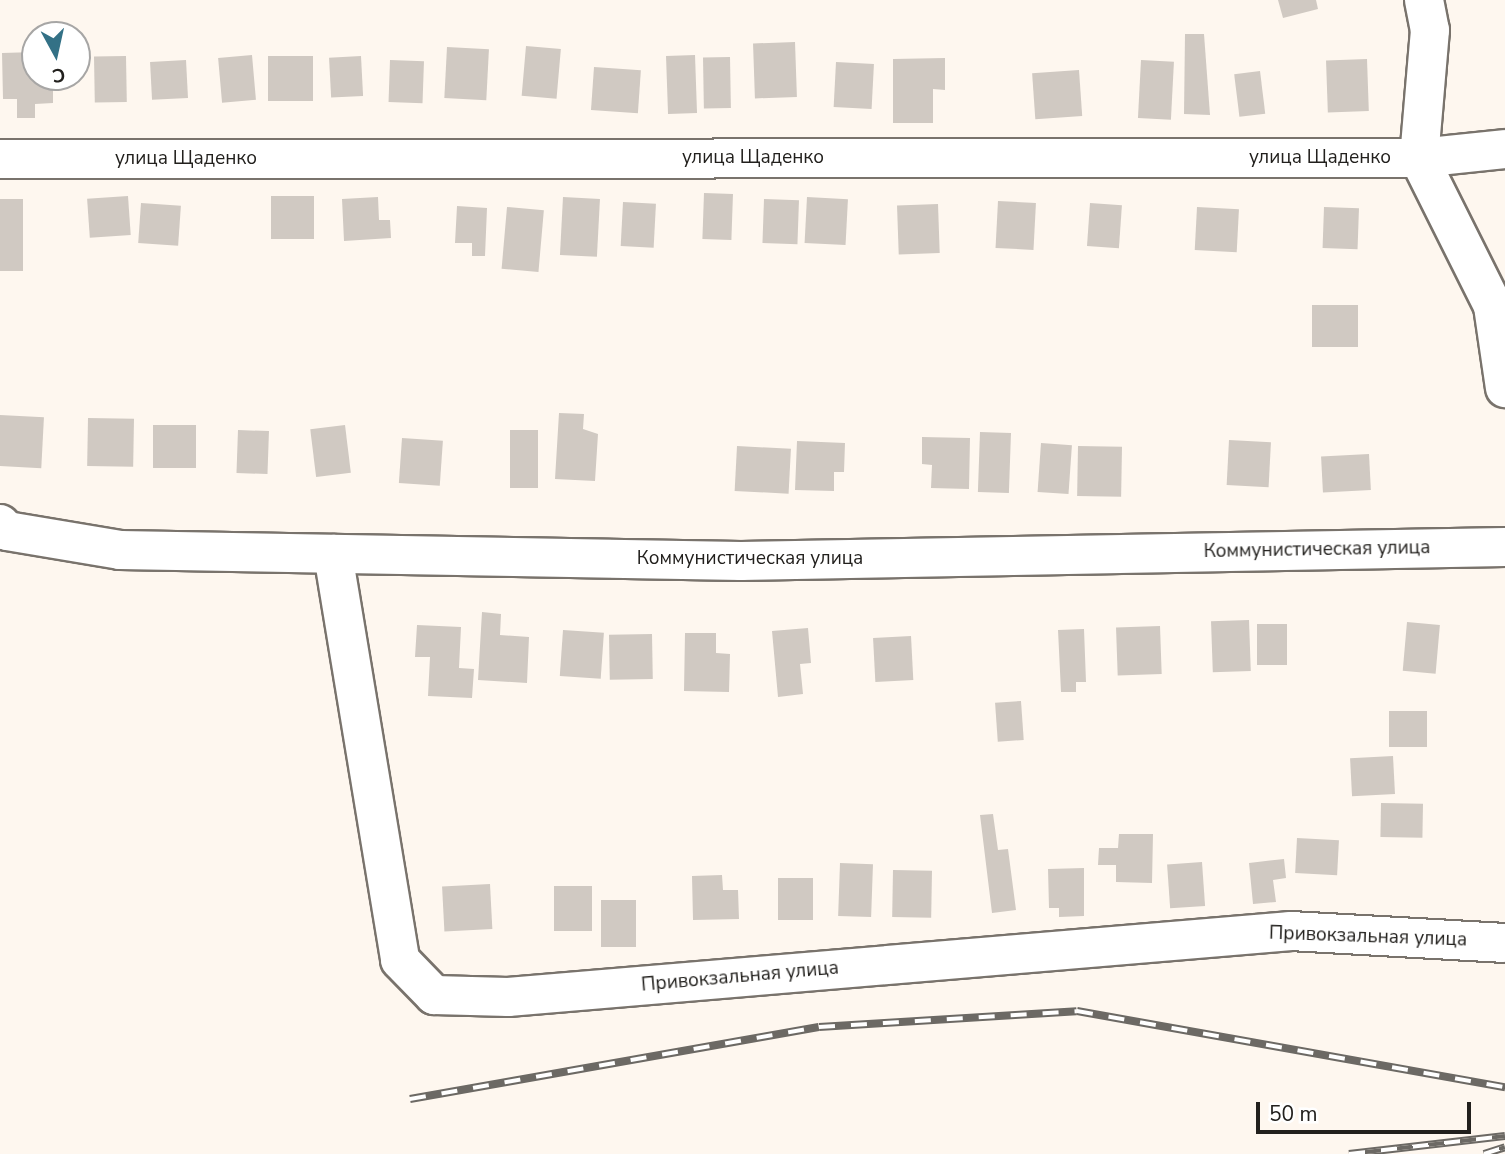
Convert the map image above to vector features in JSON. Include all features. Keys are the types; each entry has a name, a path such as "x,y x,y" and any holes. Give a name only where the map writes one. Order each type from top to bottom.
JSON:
{"street":[{"path":"1424,0 1430,30 1419,158 1493,306 1505,388"},
{"name":"улица Щаденко","path":"0,159 1419,158 1505,149"},
{"name":"Коммунистическая улица","path":"0,524 7,531 120,550 741,561 1505,547"},
{"name":"Привокзальная улица","path":"333,554 400,960 434,995 509,997 1291,931 1505,943"}],"building":[{"path":"1278,0 1316,0 1318,9 1283,18"},
{"path":"1185,34 1204,34 1210,115 1184,114"},
{"path":"795,42 797,97 755,98 753,43"},
{"path":"526,46 561,49 557,99 522,96"},
{"path":"447,47 489,49 486,100 444,98"},
{"path":"21,52 21,91 53,91 53,103 35,104 35,118 17,118 17,99 3,99 2,53"},
{"path":"252,55 256,100 222,103 218,58"},
{"path":"695,55 697,113 668,114 666,56"},
{"path":"126,56 127,102 95,103 94,57"},
{"path":"268,56 313,56 313,101 268,101"},
{"path":"361,56 363,96 331,98 329,58"},
{"path":"703,57 730,57 731,108 704,108"},
{"path":"945,58 945,90 933,89 933,123 893,123 893,59"},
{"path":"1367,59 1369,111 1328,112 1326,60"},
{"path":"186,60 188,98 152,100 150,62"},
{"path":"390,60 424,61 423,103 389,102"},
{"path":"1141,60 1174,62 1171,120 1138,118"},
{"path":"836,62 874,64 872,109 834,107"},
{"path":"594,67 641,70 638,113 591,110"},
{"path":"1079,70 1082,116 1035,119 1032,73"},
{"path":"1260,71 1265,114 1239,117 1234,74"},
{"path":"704,193 733,194 731,240 702,239"},
{"path":"128,196 131,235 90,238 87,199"},
{"path":"271,196 314,196 314,239 271,239"},
{"path":"378,197 379,220 390,220 391,238 344,241 342,199"},
{"path":"563,197 600,199 597,257 560,255"},
{"path":"807,197 848,199 846,245 805,243"},
{"path":"0,199 23,199 23,271 0,271"},
{"path":"764,199 799,200 797,244 762,243"},
{"path":"998,201 1036,203 1033,250 996,248"},
{"path":"623,202 656,204 654,248 621,246"},
{"path":"141,203 181,206 178,246 138,243"},
{"path":"1090,203 1122,205 1119,248 1087,246"},
{"path":"938,204 940,253 899,254 897,205"},
{"path":"457,206 487,208 485,256 472,256 472,243 455,243"},
{"path":"507,207 544,210 538,272 502,269"},
{"path":"1197,207 1239,209 1237,252 1195,250"},
{"path":"1324,207 1359,208 1358,249 1323,248"},
{"path":"1312,305 1358,305 1358,347 1312,347"},
{"path":"559,413 584,414 583,429 598,434 595,481 555,479"},
{"path":"0,415 44,417 41,468 0,466"},
{"path":"88,418 134,419 133,467 87,466"},
{"path":"153,425 196,425 196,468 153,468"},
{"path":"345,425 351,473 316,477 310,429"},
{"path":"238,430 269,431 267,474 236,473"},
{"path":"510,430 538,430 538,488 510,488"},
{"path":"980,432 1011,433 1009,493 978,492"},
{"path":"922,437 970,438 969,489 931,488 932,465 922,464"},
{"path":"402,438 443,441 440,486 399,483"},
{"path":"1229,440 1271,442 1269,487 1227,485"},
{"path":"797,441 845,443 844,472 834,472 834,491 795,490"},
{"path":"1041,443 1072,445 1069,494 1038,492"},
{"path":"737,446 791,449 789,494 735,491"},
{"path":"1078,446 1122,447 1121,497 1077,496"},
{"path":"1369,454 1371,490 1323,492 1321,457"},
{"path":"482,612 501,614 500,635 529,637 527,683 478,680"},
{"path":"1249,620 1251,671 1213,672 1211,621"},
{"path":"1407,622 1440,625 1436,674 1403,671"},
{"path":"1257,624 1287,624 1287,665 1257,665"},
{"path":"417,625 461,627 459,668 474,669 472,698 428,696 430,657 415,657"},
{"path":"1160,626 1162,674 1118,676 1116,628"},
{"path":"808,628 811,663 800,664 803,694 778,697 772,631"},
{"path":"1084,629 1086,682 1076,682 1076,692 1061,692 1058,630"},
{"path":"563,630 604,633 601,679 560,676"},
{"path":"685,633 716,633 716,653 730,654 729,692 684,691"},
{"path":"652,634 653,679 610,680 609,635"},
{"path":"911,636 913,680 875,682 873,638"},
{"path":"1021,701 1024,740 998,742 995,703"},
{"path":"1389,711 1427,711 1427,747 1389,747"},
{"path":"1393,756 1395,794 1352,796 1350,758"},
{"path":"1381,803 1423,804 1422,838 1380,837"},
{"path":"993,814 998,850 1008,849 1016,910 992,913 980,815"},
{"path":"1119,834 1153,834 1152,883 1116,882 1116,865 1098,865 1099,848 1118,848"},
{"path":"1297,838 1339,840 1337,875 1295,873"},
{"path":"1284,859 1286,878 1273,880 1276,902 1253,904 1249,863"},
{"path":"1202,862 1205,906 1170,908 1167,864"},
{"path":"840,863 873,864 871,917 838,916"},
{"path":"1084,868 1084,916 1059,917 1059,908 1049,908 1048,869"},
{"path":"893,870 932,871 931,918 892,917"},
{"path":"722,875 723,890 738,890 739,919 693,920 692,876"},
{"path":"778,878 813,878 813,920 778,920"},
{"path":"490,884 492,929 444,931 442,887"},
{"path":"554,886 592,886 592,931 554,931"},
{"path":"601,900 636,900 636,947 601,947"}],"railway":[{"path":"410,1099 819,1027 1077,1011 1505,1087"},
{"path":"1349,1154 1505,1136"},
{"path":"1484,1154 1505,1147"}]}
